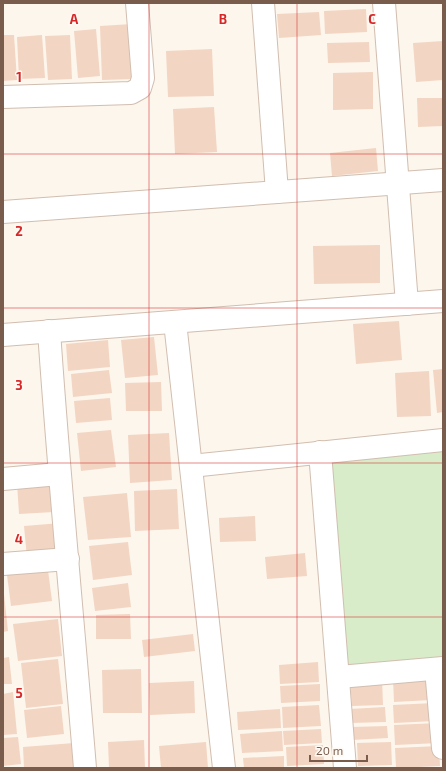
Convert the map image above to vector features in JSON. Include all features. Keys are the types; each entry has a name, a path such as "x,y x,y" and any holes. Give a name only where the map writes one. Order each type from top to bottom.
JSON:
{"street":[{"path":"3,97 131,93 140,88 143,78 137,3"},
{"path":"263,3 277,192"},
{"path":"384,3 407,304"},
{"path":"3,212 443,180"},
{"path":"3,335 443,301"},
{"path":"175,322 224,768"},
{"path":"49,331 59,474 68,559 85,768"},
{"path":"191,466 443,440"},
{"path":"320,452 345,768"},
{"path":"3,479 59,474"},
{"path":"3,564 68,559"},
{"path":"339,677 440,669 443,748"}],"green space":[{"path":"443,449 443,660 348,668 329,460"}],"building":[{"path":"366,9 367,32 325,34 324,11"},
{"path":"319,12 321,35 279,38 277,14"},
{"path":"132,24 134,79 102,80 100,26"},
{"path":"96,29 100,76 78,78 74,31"},
{"path":"3,35 14,35 17,80 3,81"},
{"path":"42,35 45,78 19,79 17,37"},
{"path":"70,35 72,79 48,80 45,36"},
{"path":"443,41 443,80 416,82 413,43"},
{"path":"369,42 370,62 328,63 327,43"},
{"path":"212,49 214,96 168,97 166,51"},
{"path":"373,72 373,109 333,110 333,73"},
{"path":"417,98 443,98 443,126 418,127"},
{"path":"214,107 217,152 175,154 173,109"},
{"path":"376,148 378,171 332,176 330,153"},
{"path":"380,245 380,283 314,284 313,246"},
{"path":"399,321 402,360 356,364 353,324"},
{"path":"154,337 158,375 125,378 121,340"},
{"path":"108,340 110,367 68,371 66,344"},
{"path":"443,369 443,412 437,413 433,370"},
{"path":"109,370 112,393 73,397 71,374"},
{"path":"429,371 431,416 397,417 395,373"},
{"path":"161,382 162,411 126,411 125,383"},
{"path":"110,398 112,420 76,423 74,401"},
{"path":"111,430 116,467 81,471 77,433"},
{"path":"169,433 172,480 130,483 128,435"},
{"path":"52,481 54,512 19,514 17,483"},
{"path":"177,489 179,529 135,531 134,491"},
{"path":"127,493 131,537 88,540 83,497"},
{"path":"255,516 256,541 220,542 219,518"},
{"path":"61,523 64,555 27,558 24,526"},
{"path":"128,542 132,575 93,580 89,546"},
{"path":"305,553 307,576 267,579 265,557"},
{"path":"48,570 52,601 11,606 7,575"},
{"path":"128,583 131,607 95,611 92,588"},
{"path":"3,594 8,631 3,632"},
{"path":"130,614 131,639 96,639 96,615"},
{"path":"58,619 62,656 18,661 13,624"},
{"path":"193,634 195,651 144,657 142,640"},
{"path":"9,657 12,684 3,684 3,658"},
{"path":"58,659 63,704 26,708 21,663"},
{"path":"318,662 319,682 280,684 279,665"},
{"path":"141,669 142,713 103,713 102,670"},
{"path":"382,678 383,705 352,706 350,680"},
{"path":"430,678 431,700 394,702 393,679"},
{"path":"194,681 195,713 150,715 149,683"},
{"path":"320,684 320,701 281,703 280,686"},
{"path":"13,692 17,734 3,735 3,694"},
{"path":"434,703 435,721 394,723 393,705"},
{"path":"319,705 321,726 283,728 282,707"},
{"path":"61,706 64,734 27,738 24,710"},
{"path":"385,707 386,722 350,723 350,709"},
{"path":"280,709 281,728 238,730 237,712"},
{"path":"438,723 439,743 395,745 394,725"},
{"path":"387,726 388,738 352,740 351,727"},
{"path":"321,729 322,743 284,745 283,731"},
{"path":"282,731 283,751 242,753 240,734"},
{"path":"18,737 21,764 3,766 3,738"},
{"path":"144,740 145,768 109,768 108,742"},
{"path":"206,742 208,768 161,768 159,746"},
{"path":"391,742 392,765 358,766 357,743"},
{"path":"74,743 76,768 24,768 23,747"},
{"path":"323,745 324,764 287,766 286,747"},
{"path":"439,746 440,766 396,768 395,748"},
{"path":"284,756 284,768 244,768 243,758"}]}
